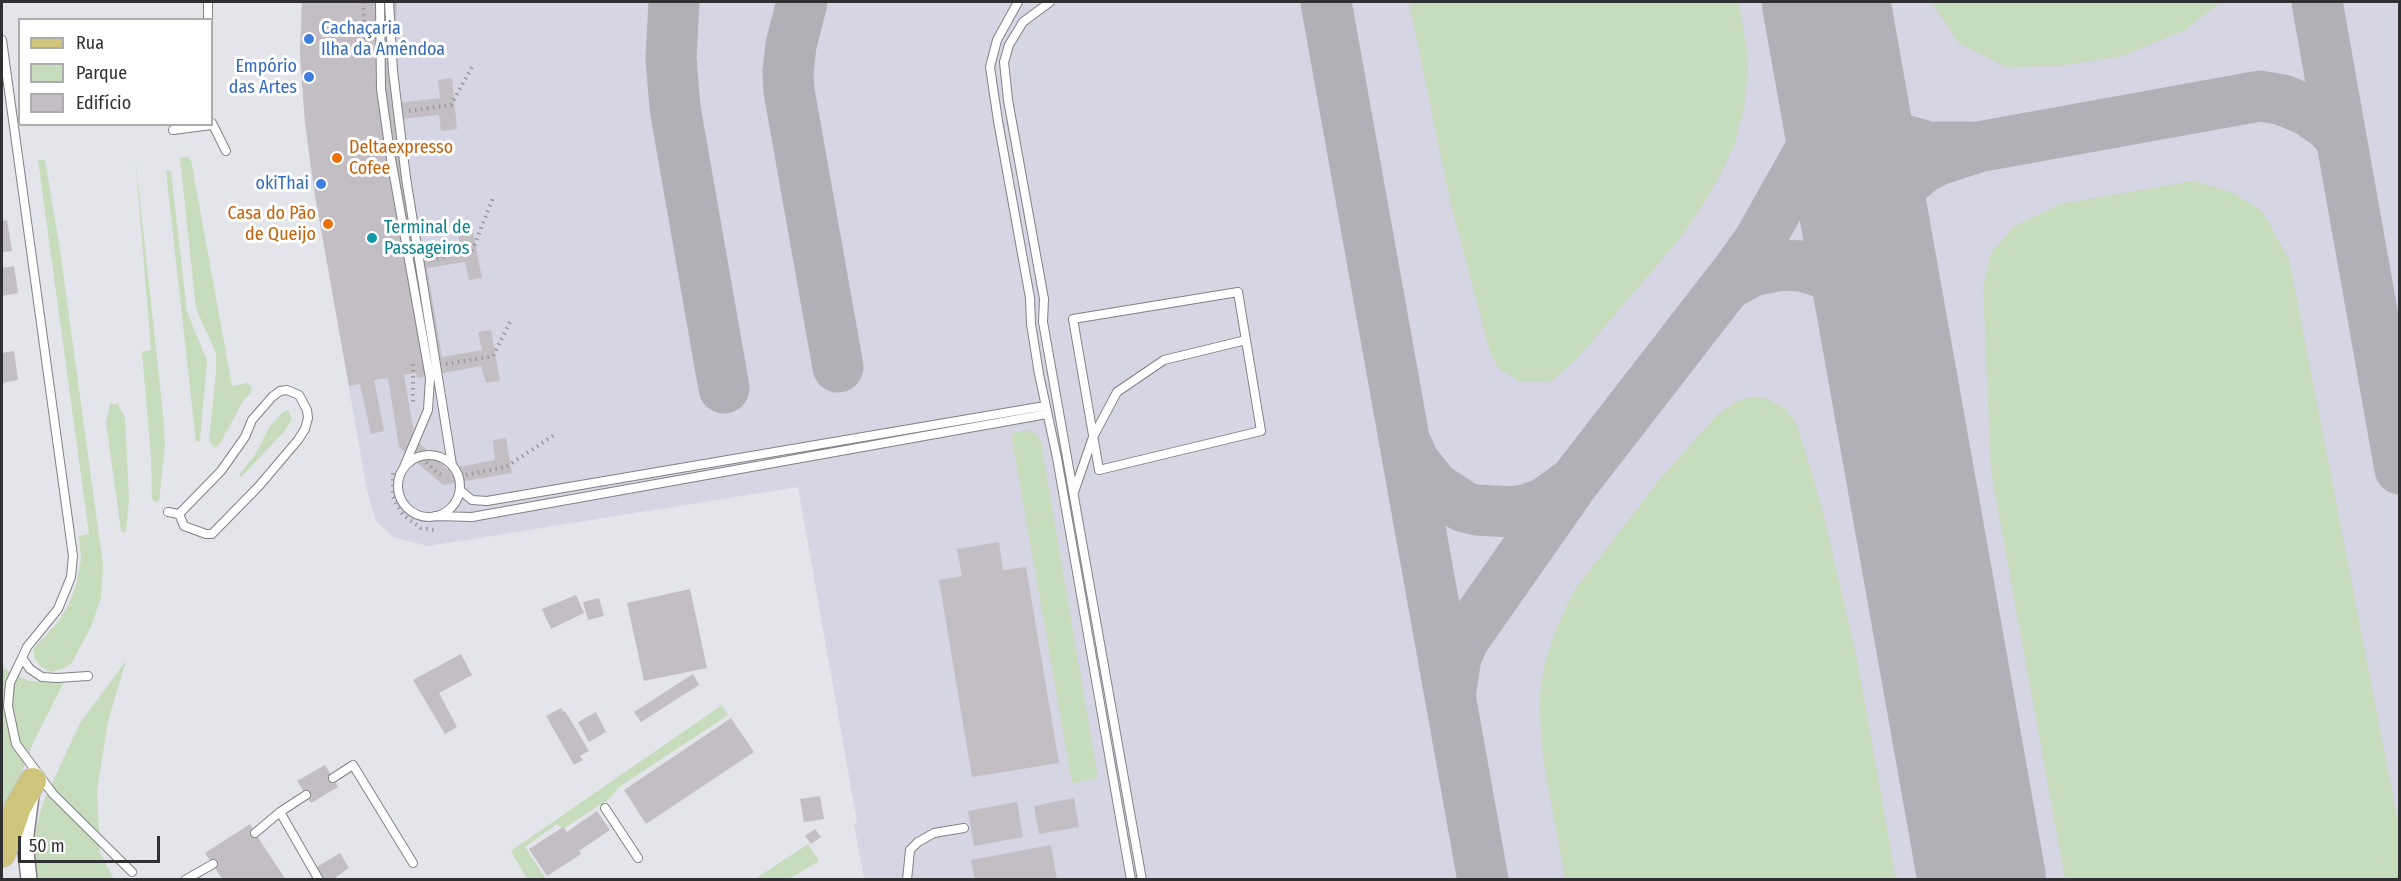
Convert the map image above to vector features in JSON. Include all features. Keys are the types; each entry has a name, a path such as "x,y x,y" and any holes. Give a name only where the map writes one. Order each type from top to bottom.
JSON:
{"main road":[{"path":"2,854 18,807 33,781"}],"street":[{"path":"29,879 26,842 33,781"}],"lane":[{"path":"208,2 208,18"},
{"path":"380,2 381,89 390,153 430,378 428,410 398,485 403,502 417,514 472,517 1046,410"},
{"path":"389,2 393,70 406,178 438,365 452,465"},
{"path":"1018,2 997,40 990,67 1030,298 1031,324 1057,458 1131,879"},
{"path":"1050,2 1023,22 1015,32 1004,62 1008,100 1044,299 1043,322 1142,879"},
{"path":"2,40 73,556 71,577 58,609 27,647 10,683 8,706 16,744 53,794 132,872"},
{"path":"213,125 226,151"},
{"path":"173,130 195,126"},
{"path":"1238,292 1261,431 1099,470 1093,437 1073,320 1238,292"},
{"path":"1073,493 1093,437 1118,392 1164,360 1246,340"},
{"path":"287,390 299,395 307,410 308,418 305,429 260,486 228,520 213,534 206,534 184,526 179,514 224,468 245,438 252,420 272,397 280,391 287,390"},
{"path":"460,490 472,500 487,501 1046,410"},
{"path":"404,467 411,460 429,454 444,458 459,476 460,490 457,500 452,508 435,516"},
{"path":"168,512 179,514"},
{"path":"22,658 30,669 42,677 88,676"},
{"path":"333,778 353,765 413,862"},
{"path":"255,833 280,812 306,795"},
{"path":"605,808 638,858"},
{"path":"280,812 319,879"},
{"path":"907,879 910,850 918,842 934,833 964,828"},
{"path":"185,879 213,864"}],"path":[{"path":"451,105 472,67"},
{"path":"420,262 472,251 493,198"},
{"path":"438,365 493,356 512,318"},
{"path":"413,369 428,367"},
{"path":"506,467 554,435"}],"shaded area":[{"path":"302,2 2399,2 2399,879 864,879 854,824 857,822 798,487 428,546 393,537 376,521 367,490 314,189 305,123 300,53"}],"green space":[{"path":"1409,2 1739,2 1748,71 1744,108 1735,143 1721,173 1681,237 1576,360 1551,381 1521,382 1499,369 1490,352 1451,205"},
{"path":"1931,2 2220,2 2187,29 2122,56 2059,66 2006,67 1959,43"},
{"path":"135,155 165,446 159,501 156,502 152,499 151,457 142,352 151,350"},
{"path":"188,157 191,160 232,386 247,383 252,387 221,442 215,448 209,441 216,353 197,311 195,300 180,158"},
{"path":"38,160 45,160 60,250 103,565 101,598 91,627 71,664 51,672 41,667 34,657 34,648 59,621 69,604 76,585 81,559 79,536 89,534"},
{"path":"166,171 171,171 187,312 207,361 200,441 196,442"},
{"path":"2193,181 2231,192 2262,211 2289,259 2399,827 2399,879 2065,879 1991,471 1983,286 1991,253 2013,227 2060,204"},
{"path":"1750,397 1767,399 1786,409 1797,425 1821,504 1857,659 1896,879 1565,879 1543,758 1539,703 1544,665 1557,627 1573,592 1660,479 1717,415 1734,403"},
{"path":"110,404 118,404 125,418 129,499 126,531 123,533 106,422"},
{"path":"288,410 292,419 284,432 241,477 239,475 255,455 270,426 283,412"},
{"path":"1029,430 1038,436 1041,442 1098,778 1072,783 1011,433"},
{"path":"126,661 108,721 97,791 100,853 114,879 36,880 34,841 45,798 80,723"},
{"path":"2,666 9,672 29,681 51,682 66,678 33,743 2,825"},
{"path":"722,705 728,715 619,787 609,799 563,829 557,824 525,847 546,879 527,879 511,851"},
{"path":"808,844 819,861 789,879 755,879"}],"building":[{"name":"Terminal de Passageiros","path":"302,2 397,2 395,41 399,103 440,98 438,80 452,78 457,129 441,131 439,115 401,119 423,252 459,246 458,230 472,228 482,278 469,280 465,262 427,268 442,357 482,350 478,332 491,330 500,381 486,383 481,366 417,378 416,373 404,375 415,439 447,469 495,460 493,440 506,438 512,473 443,485 399,447 388,378 374,380 384,431 371,434 360,384 349,386 314,189 305,123 300,53"},
{"path":"7,220 12,251 2,252 2,221"},
{"path":"14,266 18,293 2,296 2,268"},
{"path":"14,351 18,380 2,383 2,353"},
{"path":"999,542 1003,570 1026,567 1059,763 972,777 939,580 962,576 957,549"},
{"path":"690,589 707,668 644,681 627,603"},
{"path":"576,595 584,613 551,629 542,609"},
{"path":"599,598 604,616 588,620 583,602"},
{"path":"461,654 472,675 439,693 457,727 445,734 413,680"},
{"path":"693,674 699,685 641,722 634,712"},
{"path":"561,708 589,751 580,756 583,760 574,765 546,716"},
{"path":"596,712 606,732 589,742 578,722"},
{"path":"731,718 754,752 646,824 624,790"},
{"path":"325,765 338,787 311,803 297,781"},
{"path":"820,796 824,819 804,822 800,799"},
{"path":"1074,798 1079,827 1039,834 1034,806"},
{"path":"1017,802 1023,837 974,846 968,811"},
{"path":"597,811 610,830 579,851 581,854 547,876 529,849 563,827 567,832"},
{"path":"250,824 286,880 223,880 205,853"},
{"path":"815,829 821,837 811,844 805,836"},
{"path":"1051,845 1057,880 975,880 971,860"},
{"path":"340,853 349,868 332,880 325,880 317,867"}],"taxiway":[{"path":"674,2 671,58 675,108 724,388"},
{"path":"802,2 791,45 788,72 789,91 838,367"},
{"path":"1326,2 1483,880"},
{"path":"2317,2 2400,469"},
{"path":"1836,57 1849,96 1859,109 1883,130 1897,138 1929,147 1969,147"},
{"path":"1408,448 1414,462 1434,487 1464,507 1477,510 1512,512 1528,509 1545,503 1574,482 1759,241 1821,131 1829,103 1836,57"},
{"path":"1889,356 1874,261 1879,227 1898,189 1922,168 1938,160 1978,147 2260,96 2283,100 2307,110 2329,125 2341,139"},
{"path":"1727,285 1752,271 1781,265 1802,266 1825,273 1840,281 1867,306 1882,336"},
{"path":"1451,690 1456,657 1464,639 1569,489"}],"runway":[{"path":"1826,2 1982,880"}],"place":[{"name":"Cachaçaria Ilha da Amêndoa","path":"309,39"},
{"name":"Empório das Artes","path":"309,77"},
{"name":"Deltaexpresso Cofee","path":"337,158"},
{"name":"okiThai","path":"321,184"},
{"name":"Casa do Pão de Queijo","path":"328,224"},
{"name":"Terminal de Passageiros","path":"372,238"}]}
